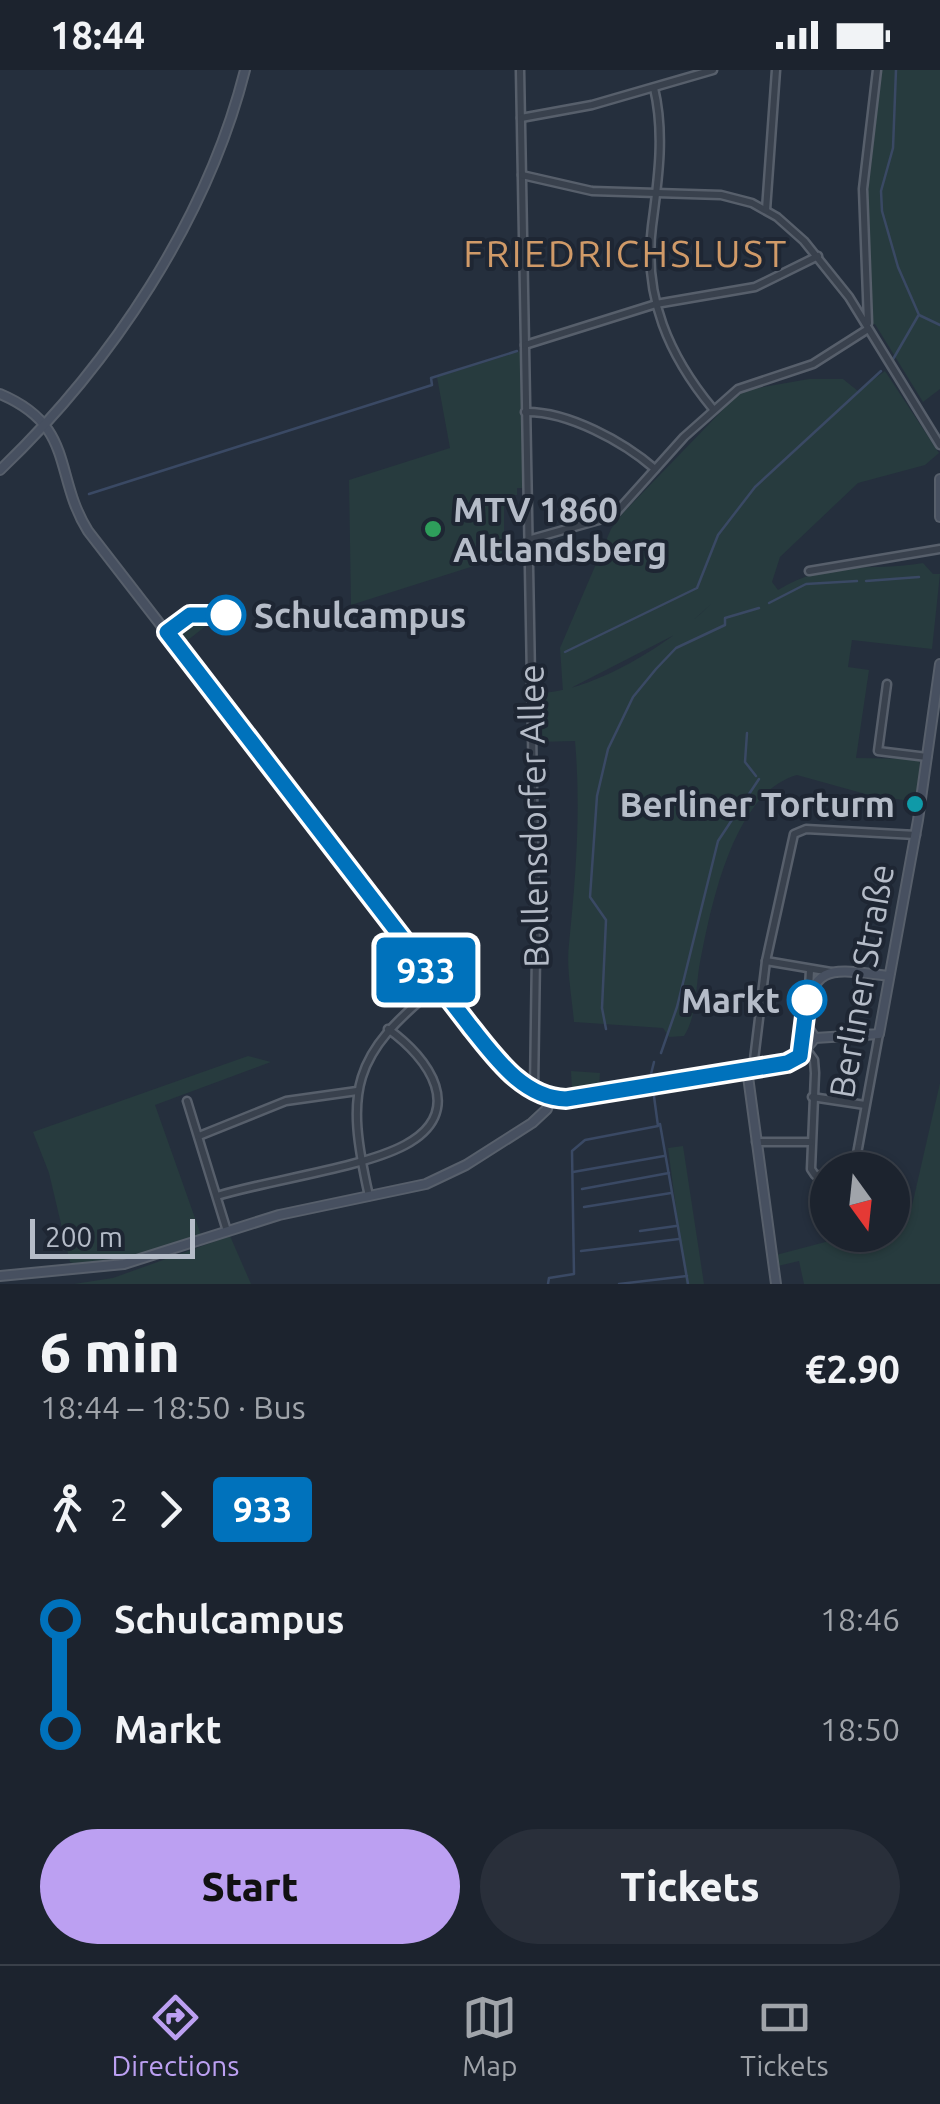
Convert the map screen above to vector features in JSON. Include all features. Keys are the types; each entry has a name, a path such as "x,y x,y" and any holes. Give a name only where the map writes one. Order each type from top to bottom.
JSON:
{"main road":[{"path":"0,470 44,426 125,324 171,249 220,144 246,70"},
{"path":"0,394 29,409 44,426 62,452 74,506 90,534 438,986 503,1066 534,1090 550,1098 574,1098 750,1068 803,1053 815,1038 880,1034"},
{"path":"940,479 940,517"},
{"name":"Berliner Straße","path":"880,1034 916,835 940,664"},
{"path":"815,1038 804,1022 808,988 832,972 890,976"},
{"path":"750,1068 776,1284"},
{"path":"0,1276 108,1268 227,1231 447,1176 539,1118 550,1098"}],"street":[{"name":"Bollensdorfer Allee","path":"520,70 536,955 534,1090"},
{"path":"521,118 559,113 713,70"},
{"path":"766,210 776,70"},
{"path":"868,329 863,189 877,70"},
{"path":"654,88 660,136 650,257 656,304 679,364 714,410"},
{"path":"522,175 580,189 721,195 766,210 818,256 940,445"},
{"path":"525,345 656,304 755,287 818,256"},
{"path":"528,540 613,516 742,386 813,364 868,329"},
{"path":"525,412 539,412 595,433 656,469"},
{"path":"809,570 940,549"},
{"path":"887,684 878,750 927,757"},
{"path":"750,1068 766,961 797,830 916,835"},
{"path":"766,961 832,972"},
{"path":"808,988 810,970"},
{"path":"369,1196 355,1129 357,1091 367,1063 388,1029 438,986"},
{"path":"804,1022 803,1053 814,1060 811,1152"},
{"path":"217,1196 360,1159 409,1143 424,1131 435,1113 437,1093 428,1066 388,1029"},
{"name":"Berliner Straße","path":"857,1152 880,1034"},
{"path":"198,1136 286,1101 357,1091"},
{"path":"812,1097 866,1104"},
{"path":"187,1101 227,1231"},
{"path":"756,1142 810,1142"}],"green space":[{"path":"882,70 940,70 940,389 923,402 875,324 869,326 865,218"},
{"path":"521,351 524,488 517,488 517,495 504,496 504,544 518,544 518,552 351,605 349,480 450,448 437,377"},
{"path":"885,371 939,453 925,465 858,483 780,557 772,582 778,590 832,570 923,563 933,574 940,574 932,649 852,640 848,667 869,670 856,758 920,759 917,802 869,795 797,775 775,786 756,805 740,829 718,886 693,1012 684,1036 669,1037 663,1028 574,1022 568,963 577,842 575,741 537,742 534,693 563,690 560,648 611,529 741,391 809,379 843,379 858,391","holes":["674,635 629,664 572,687"]},
{"path":"189,618 208,618 207,625 183,644 179,631"},
{"path":"248,1056 271,1062 155,1105 201,1235 116,1262 70,1262 49,1173 33,1132"},
{"path":"571,1071 600,1073 599,1086 572,1090"},
{"path":"940,1083 940,1284 804,1284 799,1261 778,1266 776,1255 810,1246 810,1252 910,1252 910,1215"},
{"path":"683,1146 704,1284 686,1284 668,1148"},
{"path":"230,1236 251,1284 74,1284 113,1278"}],"waterway":[{"path":"896,70 893,148 881,191 882,211 898,267 919,315 940,325"},
{"path":"892,361 918,316"},
{"path":"89,494 432,385 431,378 517,351"},
{"path":"565,652 697,588 718,535 755,487 881,371"},
{"path":"866,581 919,577"},
{"path":"769,603 806,584 857,581"},
{"path":"606,1029 602,1008 606,920 590,897 597,796 608,749 633,697 676,648 725,625 725,618 759,608"},
{"path":"747,733 745,762 756,776"},
{"path":"661,1053 677,1007 718,841 759,779"},
{"path":"651,1074 654,1062"},
{"path":"548,1284 549,1278 574,1274 572,1151 585,1140 658,1126 653,1089"},
{"path":"660,1124 688,1284"},
{"path":"573,1172 664,1156"},
{"path":"582,1189 669,1173"},
{"path":"584,1207 671,1193"},
{"path":"640,1231 676,1226"},
{"path":"581,1251 679,1239"},
{"path":"619,1284 687,1276"}],"bus line":[{"name":"933","path":"226,615 190,615 167,632 470,1026 503,1066 529,1087 550,1098 566,1099 676,1078 787,1063 800,1056 807,1000"}],"place":[{"name":"MTV 1860 Altlandsberg","path":"433,529"},
{"name":"Schulcampus","path":"226,615"},
{"name":"Berliner Torturm","path":"915,804"},
{"name":"Markt","path":"807,1000"}],"district":[{"name":"FRIEDRICHSLUST","path":"626,253"}]}
